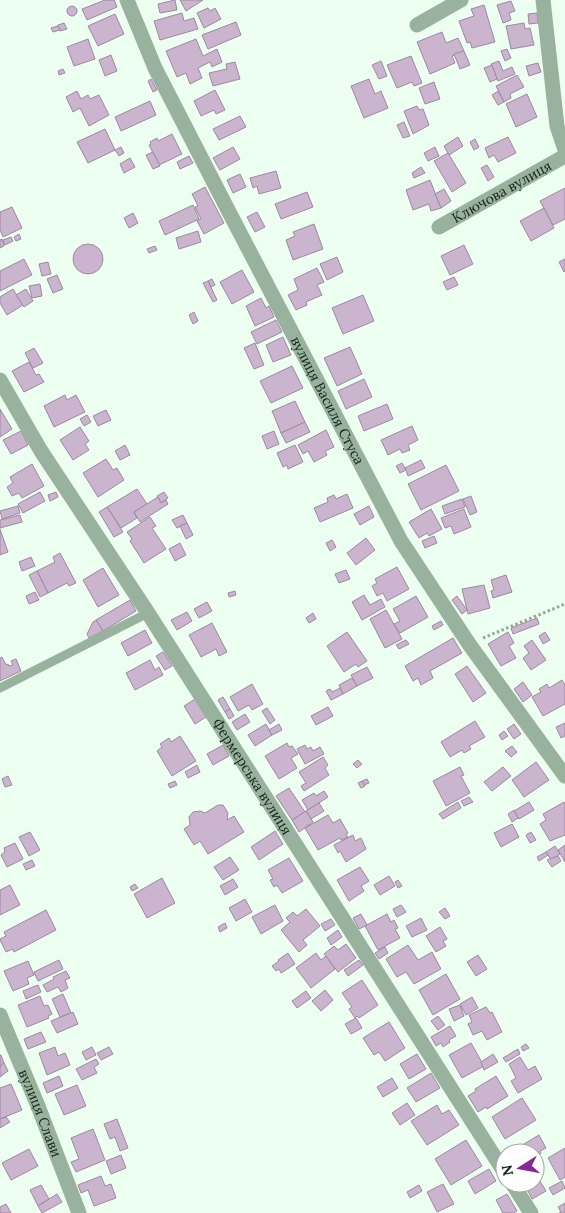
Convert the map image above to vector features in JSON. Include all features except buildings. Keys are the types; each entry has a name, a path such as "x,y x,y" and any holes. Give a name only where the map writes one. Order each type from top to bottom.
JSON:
{"street":[{"name":"вулиця Василя Стуса","path":"127,0 156,68 396,532 469,644 565,776"},
{"path":"418,25 461,0"},
{"path":"543,0 557,126 565,150"},
{"name":"Ключова вулиця","path":"439,227 565,156"},
{"name":"Фермерська вулиця","path":"0,380 41,451 148,613 495,1157"},
{"name":"вулиця Слави","path":"0,1015 38,1106 79,1213"},
{"path":"518,1193 531,1213"}],"lane":[{"path":"0,688 148,613"}],"path":[{"path":"469,644 565,604"}]}
